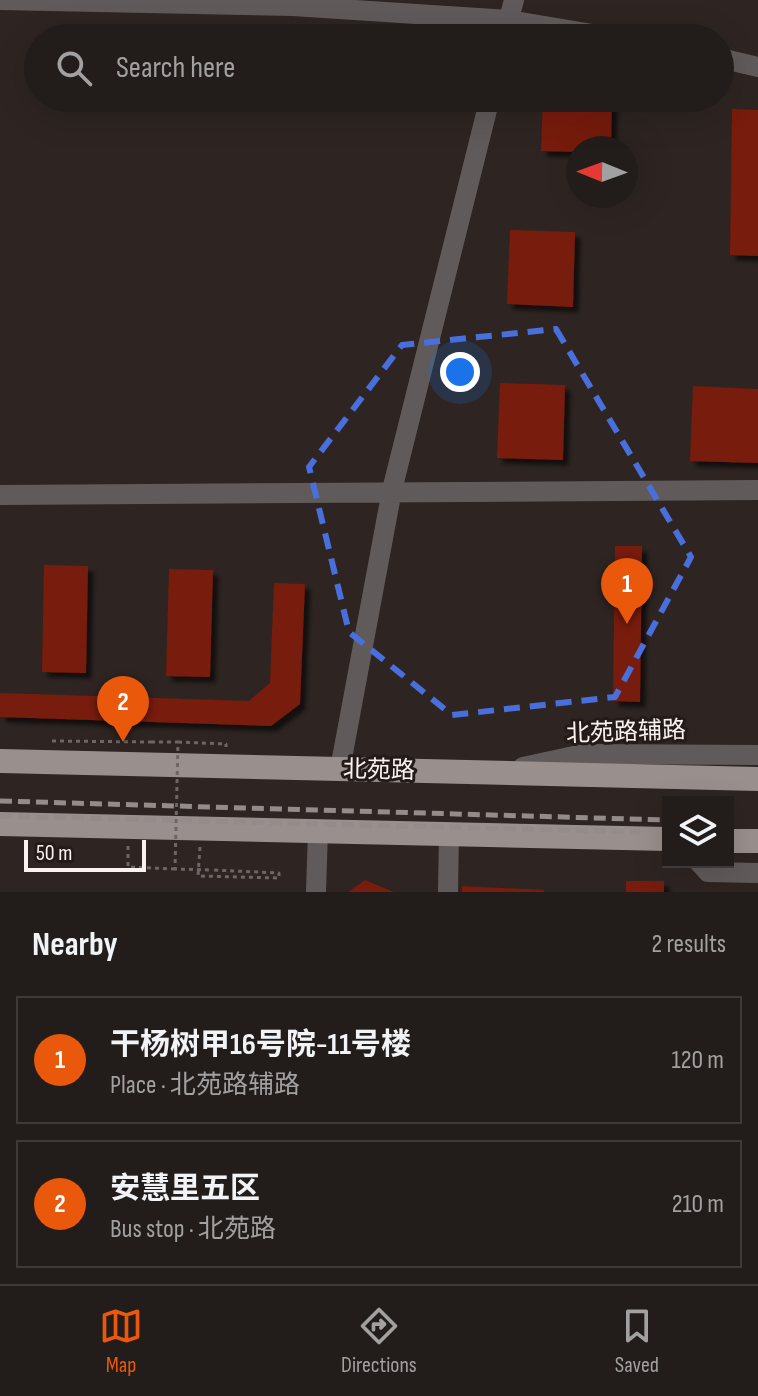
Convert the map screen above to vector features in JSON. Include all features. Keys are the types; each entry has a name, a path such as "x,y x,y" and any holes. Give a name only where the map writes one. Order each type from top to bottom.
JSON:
{"main road":[{"name":"北苑路","path":"0,761 758,779"},
{"path":"0,824 662,839"},
{"path":"734,841 758,841"}],"street":[{"path":"0,0 293,6 509,19 537,24"},
{"path":"734,61 758,67"},
{"path":"340,769 392,490 486,112"},
{"path":"0,495 392,490 758,490"},
{"name":"北苑路辅路","path":"498,773 583,754 758,755"},
{"path":"316,892 318,830"},
{"path":"448,892 449,833"},
{"path":"704,868 708,872 758,873"}],"path":[{"path":"75,739 226,744"},
{"path":"175,869 178,742"},
{"path":"128,867 175,869 279,873 279,878 198,876 200,828"}],"highlighted area":[{"path":"556,329 691,557 615,697 452,715 349,632 309,467 402,345"}],"building":[{"path":"734,109 758,110 758,256 730,255 732,112"},
{"path":"542,112 612,112 611,136 566,136 566,152 541,151"},
{"path":"510,230 575,232 573,307 507,304"},
{"path":"500,383 565,385 563,460 497,458"},
{"path":"693,386 758,389 758,463 690,461"},
{"path":"615,546 642,546 640,702 613,701"},
{"path":"44,565 88,566 86,673 42,672"},
{"path":"169,569 213,570 210,677 166,676"},
{"path":"274,583 305,584 300,704 271,726 0,717 0,693 249,701 270,683"},
{"path":"365,880 394,892 348,892"},
{"path":"626,881 664,881 664,892 626,892"},
{"path":"462,886 544,890 544,892 462,892"}],"railway":[{"path":"0,801 662,820"},
{"path":"0,816 640,832"}],"place":[{"name":"干杨树甲16号院-11号楼","path":"627,624"},
{"name":"安慧里五区","path":"123,742"}]}
